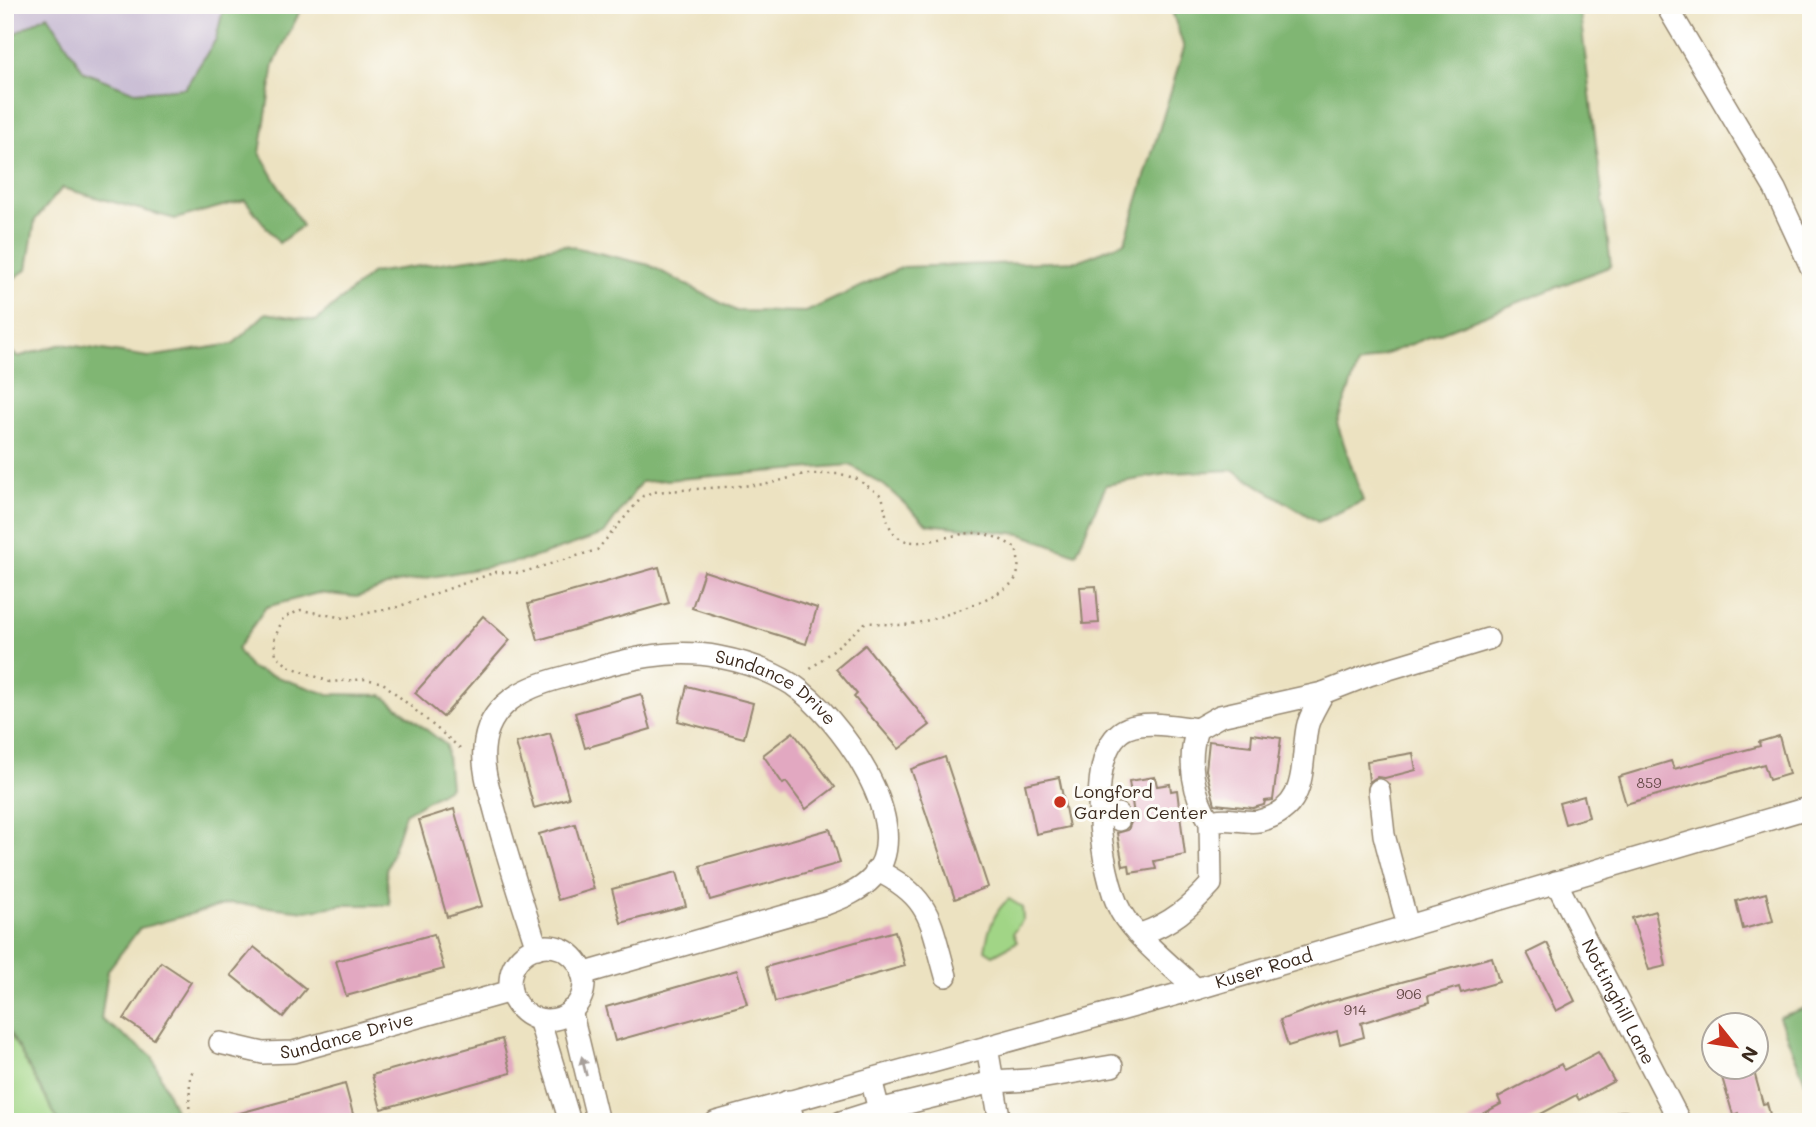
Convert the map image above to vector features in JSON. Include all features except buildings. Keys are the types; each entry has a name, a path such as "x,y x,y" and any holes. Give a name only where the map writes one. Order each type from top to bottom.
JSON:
{"street":[{"path":"1666,5 1775,189 1811,267"},
{"path":"1196,989 1122,913 1106,872 1100,836 1110,819 1100,765 1117,734 1129,727 1197,729 1220,716 1323,693 1369,675 1488,639"},
{"name":"Sundance Drive","path":"537,947 491,795 484,750 487,732 499,709 525,690 623,660 686,653 719,657 766,671 793,685 842,730 860,756 885,824 884,850 876,870"},
{"path":"1210,822 1257,821 1281,812 1293,802 1298,791 1308,724 1323,693"},
{"path":"1141,934 1165,926 1187,912 1211,884 1210,822 1197,801 1191,746 1197,729"},
{"path":"1379,790 1384,835 1408,926"},
{"name":"Kuser Road","path":"716,1122 791,1112 871,1079 1196,989 1811,807"},
{"path":"582,974 826,904 864,885 876,870 918,896 931,922 946,976"},
{"name":"Nottinghill Lane","path":"1556,881 1680,1122"},
{"path":"547,946 565,951 579,965 582,974 582,994 571,1010 556,1018 539,1019 521,1009 511,991 511,975 517,961 537,947 547,946"},
{"name":"Sundance Drive","path":"220,1043 262,1053 293,1052 511,991"},
{"path":"571,1010 598,1122"},
{"path":"539,1019 570,1122"},
{"path":"987,1047 1000,1122"},
{"path":"841,1122 993,1082 1028,1080 1112,1066"},
{"path":"871,1079 879,1111"}],"path":[{"path":"460,748 383,683 366,679 330,682 288,666 276,655 274,640 283,618 301,610 345,618 397,607 496,572 520,573 597,550 643,496 653,492 768,484 804,474 841,474 857,479 882,496 890,526 898,537 912,542 974,533 1000,538 1016,548 1018,572 1013,583 999,593 916,623 865,623 802,676"},
{"path":"189,1122 190,1076 194,1069"}],"shaded area":[{"path":"5,5 233,5 223,10 217,39 185,88 135,92 84,72 47,15 5,39"}],"green space":[{"path":"233,5 303,5 274,64 260,153 302,226 279,243 245,200 175,219 62,188 35,220 27,269 5,285 5,39 48,15 84,72 135,92 185,88 216,39 223,10"},
{"path":"1170,5 1579,5 1611,266 1358,365 1337,423 1363,501 1318,522 1233,470 1172,473 1106,485 1076,554 1021,534 927,524 885,486 850,465 641,482 604,534 527,560 392,584 357,597 318,593 266,607 237,649 250,668 327,694 382,695 446,745 450,787 405,814 386,871 390,905 341,905 306,911 231,903 140,928 108,970 101,1019 152,1056 180,1122 59,1122 5,1024 5,344 17,357 62,344 149,357 233,344 266,313 316,321 372,273 565,245 649,265 736,311 806,312 903,267 1078,261 1125,242 1184,48"},
{"path":"1009,899 1022,907 1023,919 1013,933 1017,942 993,955 985,950 990,929 995,916"},
{"path":"1811,1006 1811,1096 1779,1017"},
{"path":"5,1024 59,1122 5,1122"}],"place":[{"name":"Longford Garden Center","path":"1060,802"}]}
